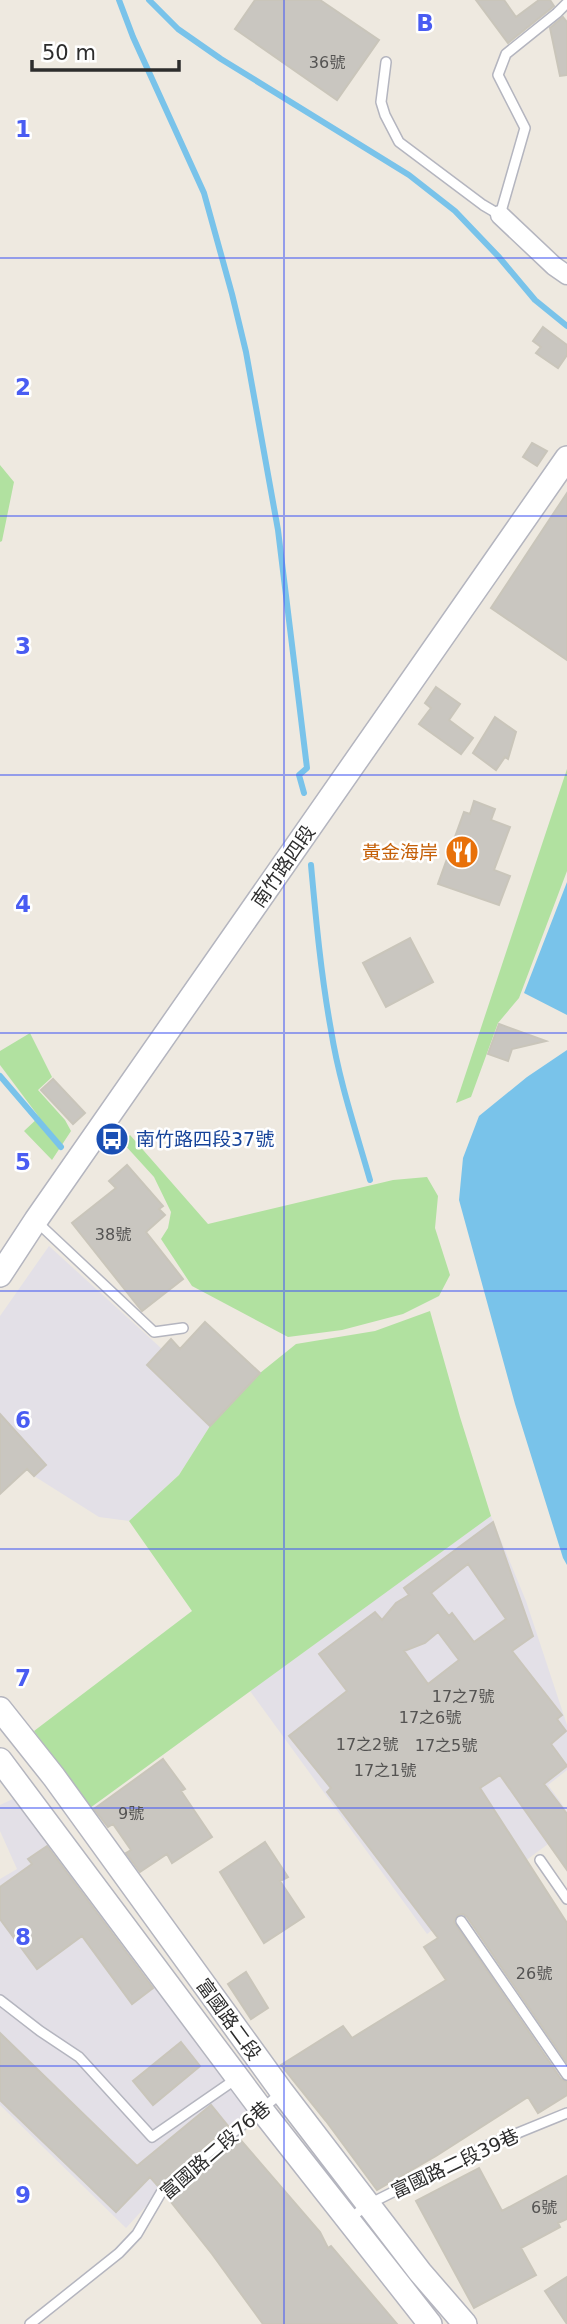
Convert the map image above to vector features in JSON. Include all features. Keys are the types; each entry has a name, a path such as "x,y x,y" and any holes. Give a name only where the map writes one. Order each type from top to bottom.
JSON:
{"street":[{"path":"500,215 567,275"},
{"name":"南竹路四段","path":"0,1275 567,458"},
{"name":"富國路二段","path":"0,1709 62,1788 282,2092 420,2272 465,2324"},
{"name":"富國路二段","path":"0,1760 237,2078 430,2324"}],"lane":[{"path":"386,62 381,102 399,142 500,215 525,128 498,75 506,54 567,3"},
{"path":"36,1220 154,1332 183,1328"},
{"path":"540,1860 567,1899"},
{"path":"461,1921 567,2076"},
{"path":"0,2000 79,2057 152,2137 237,2078"},
{"name":"富國路二段76巷","path":"30,2324 119,2253 137,2234 162,2191 282,2092"},
{"name":"富國路二段39巷","path":"348,2220 369,2204 481,2148 567,2113"}],"shaded area":[{"path":"49,1246 162,1349 147,1365 210,1426 179,1475 129,1521 99,1517 34,1476 0,1439 0,1316"},
{"path":"491,1516 526,1601 567,1725 567,1770 548,1785 567,1811 567,1830 427,1934 250,1691"},
{"path":"15,1798 253,2116 159,2192 126,2228 0,2105 0,1879 17,1869 0,1831 0,1805"}],"green space":[{"path":"0,465 14,482 0,542"},
{"path":"567,769 567,871 519,998 498,1023 471,1097 456,1103"},
{"path":"30,1033 52,1077 38,1090 65,1120 71,1131 52,1160 24,1131 39,1117 0,1065 0,1051"},
{"path":"130,1135 208,1224 393,1180 427,1177 438,1196 435,1228 450,1275 439,1296 403,1314 342,1330 288,1337 192,1286 161,1239 168,1228 171,1212 154,1177 123,1143"},
{"path":"430,1311 491,1516 90,1808 34,1731 192,1611 129,1521 179,1475 210,1426 260,1373 296,1344 375,1331"}],"water":[{"path":"567,882 567,1015 524,993"},
{"path":"567,1050 567,1565 515,1404 459,1200 463,1158 479,1116 527,1077"}],"building":[{"path":"255,0 320,0 379,40 337,100 235,29"},
{"path":"476,0 504,0 516,17 539,0 550,0 554,6 508,43"},
{"path":"563,17 567,22 567,75 560,76 550,28"},
{"path":"543,327 567,345 567,355 558,368 536,353 541,347 533,341"},
{"path":"532,443 547,451 537,466 523,457"},
{"path":"567,493 567,660 491,608"},
{"path":"436,687 460,704 449,720 473,738 461,754 419,724 431,708 425,703"},
{"path":"495,717 516,732 508,759 505,757 496,770 473,753"},
{"path":"474,801 495,809 491,820 510,827 494,870 510,876 499,905 438,884 464,812 470,814"},
{"path":"410,938 433,982 386,1007 363,963"},
{"path":"499,1024 546,1041 512,1049 508,1061 488,1054"},
{"path":"53,1079 85,1113 73,1124 41,1090"},
{"path":"127,1165 163,1206 159,1209 165,1215 146,1232 183,1279 142,1311 72,1223 116,1188 109,1181"},
{"path":"205,1322 260,1373 210,1426 147,1365 171,1339 180,1349"},
{"path":"0,1414 46,1465 34,1476 27,1469 0,1494"},
{"path":"493,1522 533,1636 512,1651 562,1715 557,1719 566,1731 551,1744 567,1766 544,1784 567,1814 567,1870 500,1775 480,1788 567,1923 567,2063 467,1917 458,1915 454,1922 561,2079 567,2082 567,2095 538,2113 528,2097 377,2190 281,2065 343,2026 352,2038 446,1980 424,1947 438,1938 327,1792 331,1788 289,1736 347,1691 319,1654 375,1612 382,1620 396,1603 409,1595 404,1588","holes":["468,1564 506,1619 474,1642 452,1613 449,1616 431,1593","438,1632 459,1660 428,1684 404,1651 425,1643"]},
{"path":"163,1759 185,1789 181,1791 212,1837 172,1863 167,1854 140,1872 126,1853 131,1850 113,1824 108,1827 94,1809"},
{"path":"265,1842 288,1877 280,1881 304,1917 264,1943 220,1872"},
{"path":"47,1846 153,1988 132,2004 82,1936 37,1969 0,1919 0,1887 32,1864 28,1859"},
{"path":"246,1972 268,2008 251,2019 228,1984"},
{"path":"0,2033 137,2166 211,2105 229,2127 158,2186 150,2177 116,2212 0,2100"},
{"path":"181,2042 200,2066 153,2105 133,2081"},
{"path":"238,2137 320,2232 328,2248 331,2246 397,2324 263,2324 167,2197"},
{"path":"479,2168 502,2211 567,2176 567,2219 558,2223 560,2227 521,2248 536,2275 474,2308 416,2201"},
{"path":"567,2277 567,2324 545,2291"}],"waterway":[{"path":"119,0 133,37 204,193 246,352 278,530 307,768 299,775 304,793"},
{"path":"149,0 178,29 221,59 409,175 455,211 535,300 567,326"},
{"path":"311,865 334,1049 370,1180"},
{"path":"0,1076 61,1147"}],"place":[{"name":"黃金海岸","path":"462,852"},
{"name":"南竹路四段37號","path":"112,1139"}]}
